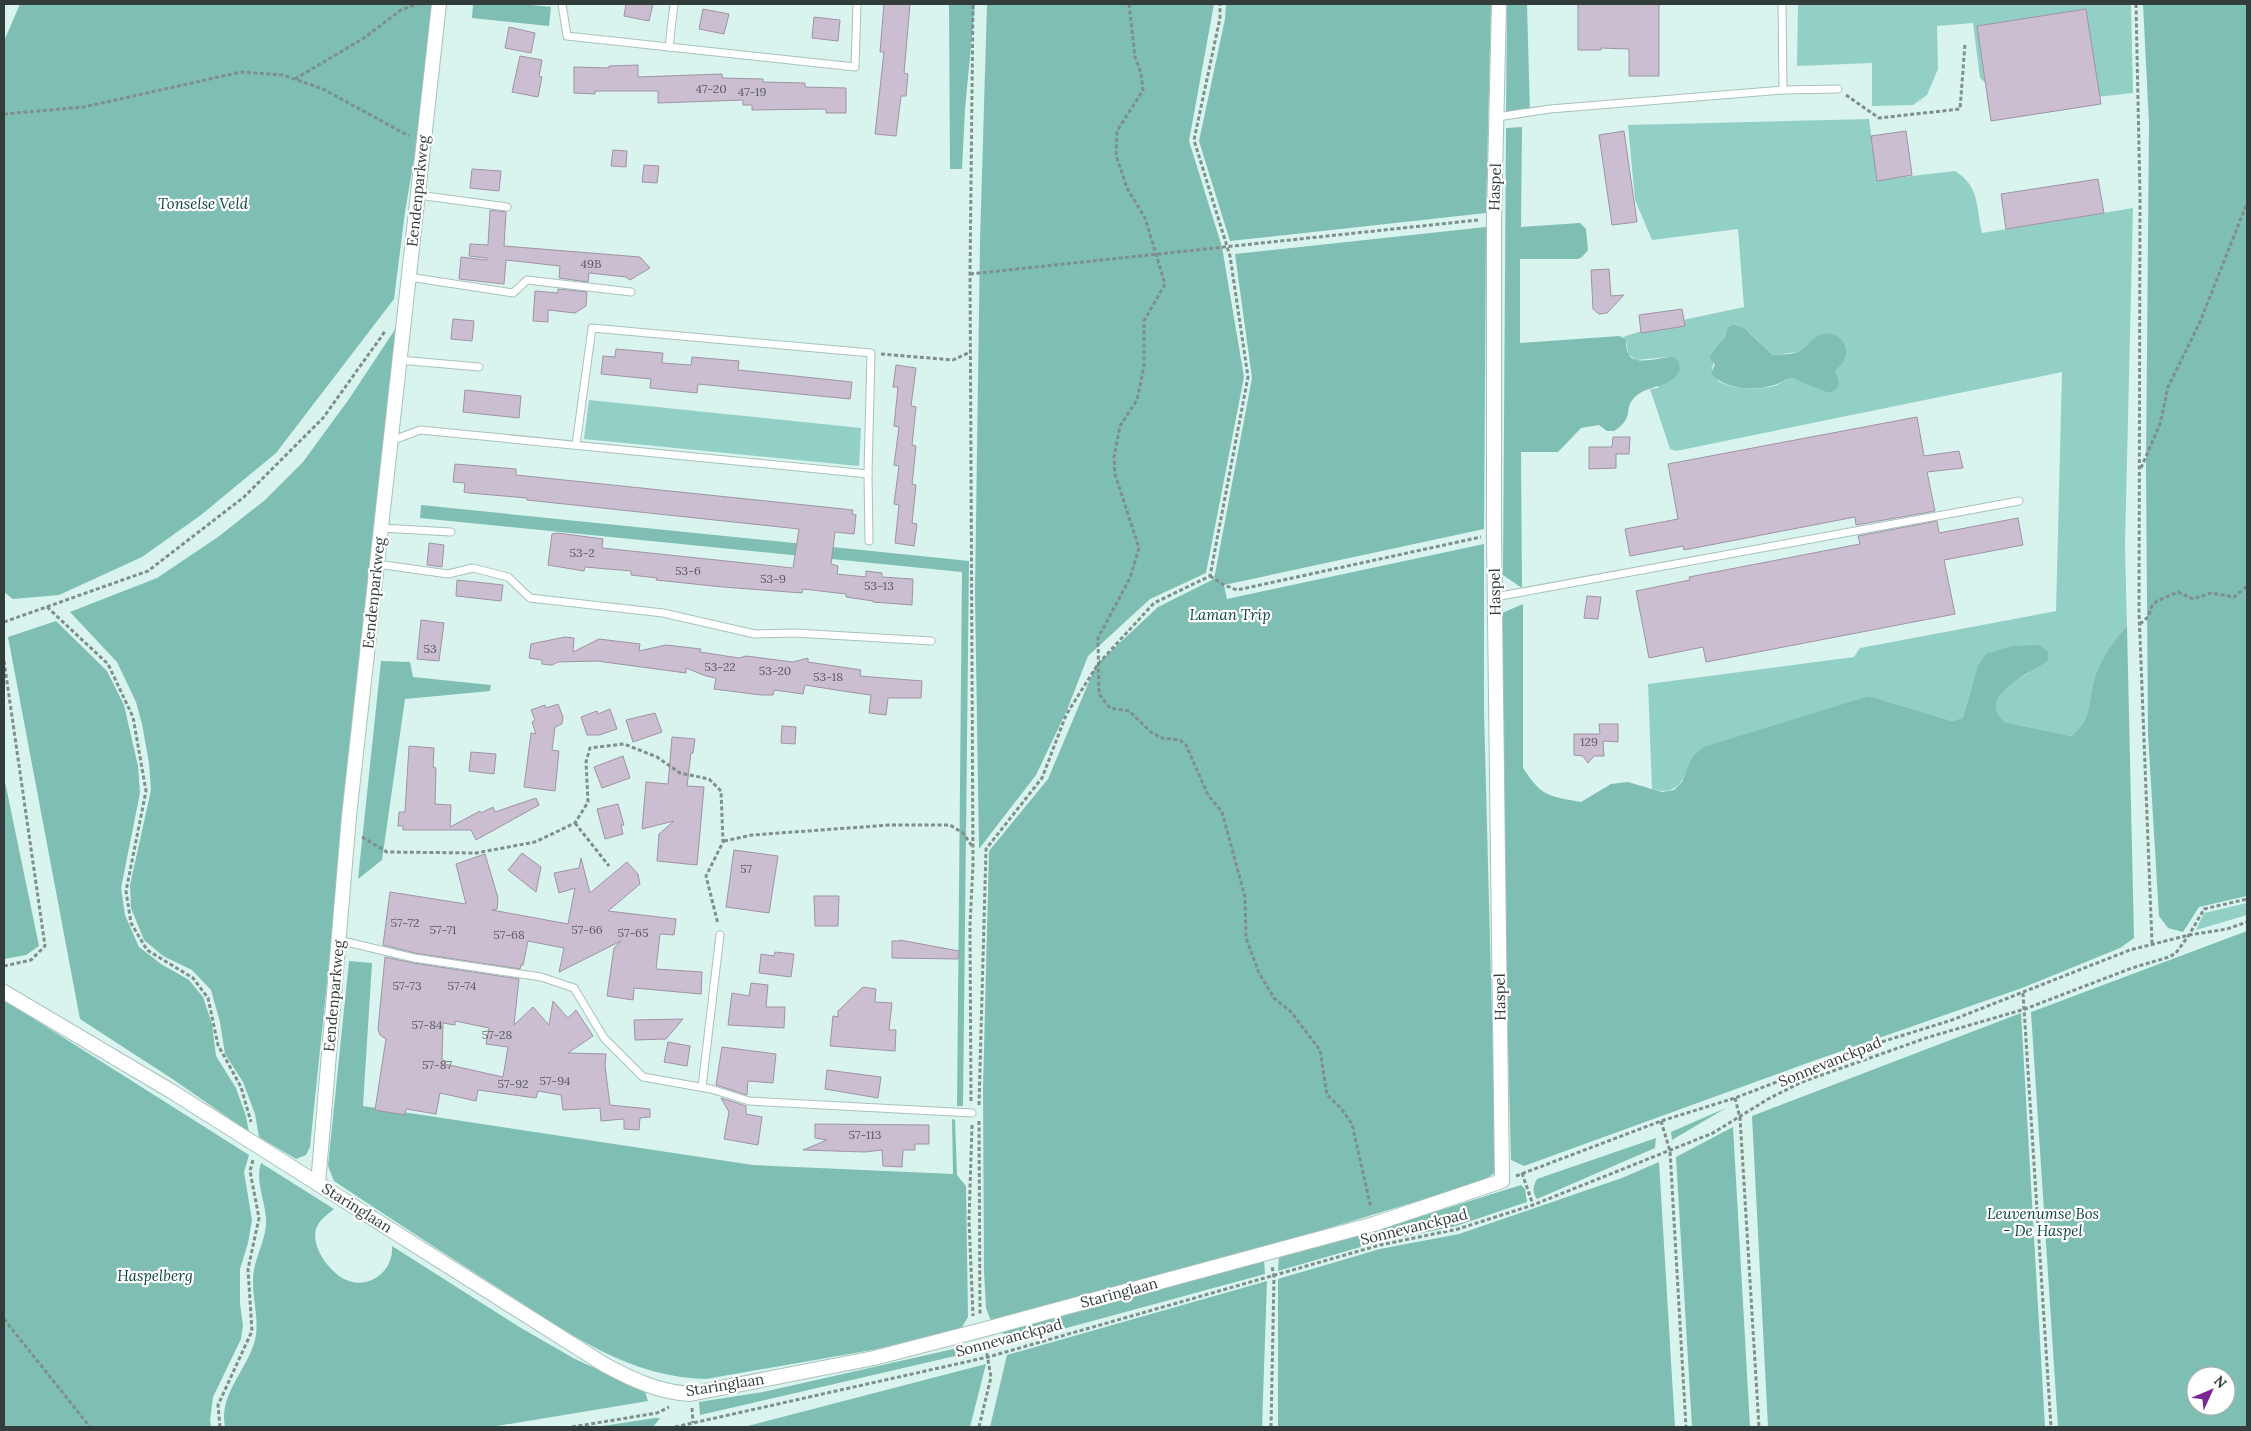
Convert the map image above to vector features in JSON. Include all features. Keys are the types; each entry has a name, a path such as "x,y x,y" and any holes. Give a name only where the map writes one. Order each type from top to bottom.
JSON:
{"street":[{"name":"Eendenparkweg","path":"318,1184 348,829 439,4"},
{"name":"Haspel","path":"1499,4 1494,218 1494,534 1502,1181"},
{"name":"Staringlaan","path":"4,992 171,1091 605,1365 631,1379 671,1392 690,1394 874,1358 1374,1224 1502,1181"}],"lane":[{"path":"562,4 566,36 855,67 857,4"},
{"path":"669,47 674,4"},
{"path":"1782,4 1783,90"},
{"path":"1497,117 1550,109 1783,90 1838,89"},
{"path":"418,195 508,207"},
{"path":"409,277 513,294 527,280 631,292"},
{"path":"576,445 592,328 871,353 868,474 869,541"},
{"path":"400,360 479,367"},
{"path":"391,442 420,430 868,474"},
{"path":"1495,597 2019,501"},
{"path":"381,528 451,532"},
{"path":"377,564 448,574 473,568 508,577 530,598 663,613 755,634 839,634 931,641"},
{"path":"702,1088 720,935"},
{"path":"338,940 414,958 541,978 574,988 604,1038 642,1077 702,1088 749,1101 972,1113"}],"path":[{"path":"295,79 364,38 400,10 417,4"},
{"path":"974,4 970,274 972,783 970,925 972,1113 969,1220 978,1331"},
{"path":"1129,4 1135,57 1141,73 1143,90 1118,131 1116,155 1127,188 1145,218 1165,284 1144,320 1144,366 1137,400 1120,426 1114,457 1115,474 1138,548 1130,578 1098,638 1098,694 1110,708 1129,711 1152,733 1162,738 1180,740 1186,745 1208,795 1222,812 1245,897 1246,938 1255,965 1274,998 1291,1012 1320,1050 1327,1095 1340,1107 1352,1124 1367,1182 1374,1224 1380,1246"},
{"path":"1210,576 1248,377 1227,247 1194,140 1220,18 1220,4"},
{"path":"2136,4 2140,197 2140,624 2152,943"},
{"path":"1838,89 1879,118 1960,109 1965,44"},
{"path":"4,114 84,107 241,72 283,75 323,89 423,144"},
{"path":"2140,470 2160,424 2168,387 2200,322 2247,203"},
{"path":"970,274 1494,218"},
{"path":"4,622 148,571 244,497 323,418 390,325"},
{"path":"871,353 953,360 971,352"},
{"path":"1210,576 1224,585 1237,590 1494,534"},
{"path":"978,1331 979,1092 985,857 989,844 1042,778 1066,715 1098,664 1154,603 1210,576"},
{"path":"2140,624 2148,617 2152,606 2178,592 2193,599 2211,593 2234,597 2247,586"},
{"path":"47,607 108,664 133,717 146,790 126,891 131,923 147,950 193,978 208,998 218,1045 241,1087 257,1146 250,1171 259,1218 248,1269 252,1331 218,1405 220,1427"},
{"path":"4,661 45,946 32,960 4,966"},
{"path":"348,829 387,852 476,853 535,842 575,822 588,802 586,762 590,748 624,744 657,757 680,773 709,779 721,791 723,842 706,876 720,935"},
{"path":"575,822 609,866"},
{"path":"723,842 752,835 890,825 950,825 963,833 972,847"},
{"name":"Sonnevanckpad","path":"675,1427 988,1357 1380,1246 1458,1229 1533,1205 1713,1133 1768,1099 1802,1082 1929,1036 2025,1009 2132,968 2169,957 2176,953 2204,909 2247,899"},
{"name":"Sonnevanckpad","path":"1533,1205 1522,1174 1661,1121 1735,1098 1878,1043 1952,1020 2130,950 2152,943 2227,929 2247,922"},
{"path":"2024,993 2051,1427"},
{"path":"1735,1098 1740,1118 1759,1427"},
{"path":"1661,1121 1670,1150 1686,1427"},
{"path":"1271,1427 1274,1277"},
{"path":"4,1320 90,1427"},
{"path":"979,1427 991,1376 988,1357"},
{"path":"572,1427 658,1413 668,1408 673,1401 690,1394"}],"green space":[{"name":"Tonselse Veld","path":"20,4 433,4 419,130 405,212 394,299 276,453 201,515 142,557 59,595 13,599 4,592 4,41"},
{"path":"473,4 521,4 551,7 549,26 472,18"},
{"path":"949,4 975,4 965,109 962,169 950,169"},
{"path":"987,4 1214,4 1189,141 1222,247 1244,377 1206,573 1150,599 1088,656 1067,710 1036,775 979,849 975,593 980,242"},
{"path":"1226,4 1491,4 1486,213 1230,241 1199,141 1225,19"},
{"path":"1507,4 1527,4 1530,114 1506,114"},
{"path":"1798,4 2131,4 2133,93 2096,97 1986,83 1980,78 1973,23 1937,26 1938,69 1927,95 1913,105 1872,106 1872,63 1797,66"},
{"path":"2143,4 2247,4 2247,896 2199,907 2183,932 2168,928 2159,916 2148,734 2146,465 2149,124"},
{"path":"1869,119 1877,180 1955,171 1963,177 1973,191 1982,233 2133,208 2125,546 2127,626 2101,662 2095,676 2087,716 2071,736 2004,722 1999,715 1996,708 1998,696 2008,686 2031,672 1970,693 1964,718 1952,721 1869,696 1692,757 1680,784 1675,788 1661,791 1652,789 1648,684 1854,657 1860,648 2056,611 2062,372 1676,451 1670,449 1650,389 1658,388 1668,357 1636,360 1628,354 1626,339 1623,337 1660,325 1744,307 1738,229 1652,240 1635,200 1628,125","holes":["1736,324 1750,333 1773,355 1799,352 1817,337 1841,340 1844,344 1845,352 1841,364 1835,371 1838,377 1837,388 1832,392 1792,378 1774,386 1753,389 1724,384 1718,381 1712,368 1728,327"]},
{"path":"1522,127 1521,227 1580,223 1586,229 1588,250 1578,259 1520,259 1520,343 1619,336 1626,339 1627,352 1632,358 1649,360 1673,357 1679,361 1680,370 1671,380 1641,392 1636,396 1632,400 1625,421 1614,431 1607,431 1599,425 1581,428 1558,452 1521,452 1522,588 1503,575 1506,128"},
{"name":"Laman Trip","path":"1486,227 1484,529 1224,585 1227,599 1484,544 1484,710 1496,1172 1481,1182 1269,1246 991,1321 986,1308 984,1272 983,1089 989,851 1048,779 1096,665 1158,607 1214,579 1252,378 1235,254"},
{"path":"400,322 351,750 310,1147 306,1155 296,1159 259,1137 255,1114 243,1082 225,1054 220,1022 211,990 192,970 163,956 144,940 131,908 130,885 151,790 149,763 142,724 136,702 117,662 70,612 157,578 218,537 265,500 303,462 349,399"},
{"path":"1734,324 1744,328 1773,355 1797,352 1816,337 1823,334 1837,337 1844,343 1846,353 1843,362 1835,371 1839,380 1837,388 1832,392 1827,392 1792,378 1766,387 1749,389 1732,386 1717,379 1711,374 1715,364 1711,361 1710,356 1724,338 1728,327"},
{"path":"589,400 861,428 859,466 584,439"},
{"path":"421,505 969,561 963,1106 957,1106 962,572 420,518"},
{"path":"1523,604 1523,768 1535,785 1547,794 1581,802 1611,784 1628,782 1662,792 1674,790 1682,782 1692,757 1704,747 1869,696 1952,721 1963,718 1978,666 1986,654 2012,646 2039,645 2048,652 2048,661 2007,687 1997,701 1996,708 1999,715 2004,722 2071,736 2087,716 2095,676 2101,662 2127,626 2134,938 2120,948 2022,988 1813,1061 1524,1166 1511,1160 1501,770 1502,613"},
{"path":"56,621 107,671 124,705 138,766 140,793 121,888 125,915 139,947 161,964 189,980 203,997 212,1024 216,1056 236,1088 246,1116 249,1132 171,1078 80,1019 8,637"},
{"path":"381,661 410,662 413,677 491,685 490,691 405,699 382,860 358,879"},
{"path":"4,777 39,946 26,955 4,959"},
{"path":"2247,903 2247,915 2196,930 2204,913"},
{"path":"2247,931 2247,1427 2058,1427 2031,1012"},
{"path":"349,961 372,963 363,1106 753,1165 953,1174 952,1119 955,1120 957,1175 966,1186 968,1317 962,1327 949,1332 872,1350 706,1379 677,1376 649,1370 622,1360 570,1334 334,1181 328,1166"},
{"name":"Haspelberg","path":"4,1000 249,1155 244,1172 252,1220 248,1243 240,1269 240,1304 243,1325 241,1339 213,1397 211,1427 4,1427"},
{"path":"2021,1013 2045,1427 1768,1427 1752,1116"},
{"path":"1726,1108 1672,1140 1671,1132"},
{"path":"1733,1127 1750,1427 1692,1427 1676,1157"},
{"path":"1656,1138 1655,1148 1537,1199 1535,1197 1534,1189 1537,1179"},
{"path":"1659,1162 1675,1427 1278,1427 1278,1279 1380,1249 1459,1234 1622,1178"},
{"path":"261,1163 334,1209 319,1223 315,1236 318,1250 322,1257 331,1269 342,1278 360,1283 377,1277 388,1264 392,1246 521,1328 575,1359 645,1391 648,1401 491,1427 225,1427 224,1414 226,1402 253,1347 256,1335 253,1278 266,1226 259,1177"},
{"path":"1521,1185 1525,1189 1527,1202 1456,1226 1378,1242 1278,1271 1279,1255 1425,1215"},
{"path":"1264,1260 1265,1274 1008,1344 1010,1337 999,1331"},
{"path":"1267,1281 1262,1427 990,1427 1007,1355"},
{"path":"980,1343 981,1350 700,1415 699,1402 763,1392"},
{"path":"986,1364 970,1427 744,1427"},
{"path":"660,1418 653,1427 596,1427"}],"building":[{"path":"626,4 653,4 649,21 624,16"},
{"path":"884,4 910,4 904,73 908,74 906,96 901,96 896,136 875,134 884,52 880,52"},
{"path":"1578,4 1659,4 1659,76 1629,76 1629,49 1601,48 1601,50 1578,50"},
{"path":"703,9 729,14 724,34 699,29"},
{"path":"2086,9 2101,104 1991,121 1977,26"},
{"path":"814,17 840,20 838,41 812,38"},
{"path":"509,27 535,33 531,53 505,48"},
{"path":"520,56 542,60 539,76 542,77 538,97 512,92"},
{"path":"638,65 638,77 722,74 722,78 763,79 763,82 805,83 805,87 846,88 846,113 826,113 826,109 752,110 752,105 743,105 743,100 658,103 658,91 574,93 574,67 609,68 609,66"},
{"path":"1624,131 1637,222 1612,225 1599,135"},
{"path":"1906,131 1912,175 1877,181 1871,136"},
{"path":"613,150 627,151 626,167 611,166"},
{"path":"644,165 659,166 657,183 642,182"},
{"path":"472,169 501,171 499,191 470,188"},
{"path":"2098,179 2104,213 2006,229 2001,194"},
{"path":"490,210 506,212 504,246 640,257 650,268 630,280 626,277 589,273 588,282 559,278 560,266 506,260 504,284 459,279 461,257 487,260 487,258 469,256 470,244 488,245"},
{"path":"1609,269 1611,296 1624,295 1607,313 1599,314 1593,309 1591,270"},
{"path":"558,289 587,292 586,306 575,313 548,310 548,322 533,321 535,291 558,293"},
{"path":"1682,309 1685,326 1641,333 1639,315"},
{"path":"453,319 474,321 472,341 451,339"},
{"path":"616,349 663,353 662,363 691,365 692,357 739,361 738,370 852,382 850,399 698,384 697,393 650,388 651,379 601,374 603,356 615,357"},
{"path":"896,365 916,368 911,406 916,407 912,445 916,446 912,484 916,485 912,523 917,524 914,546 895,543 899,505 894,504 899,466 894,465 899,427 894,426 898,387 893,387"},
{"path":"465,390 521,396 519,418 463,412"},
{"path":"1917,417 1924,456 1959,451 1963,468 1927,472 1935,511 1856,525 1855,517 1684,550 1683,546 1630,556 1625,529 1678,519 1668,464"},
{"path":"1613,437 1630,437 1629,454 1616,454 1616,468 1589,469 1589,447 1612,447"},
{"path":"455,464 516,469 516,475 853,510 852,514 856,515 854,534 835,532 831,564 838,566 837,574 866,577 866,571 882,573 882,577 913,579 912,605 873,602 846,597 846,594 803,589 802,593 723,587 656,580 657,578 631,575 631,571 585,567 584,571 548,565 552,534 558,533 603,539 602,548 793,568 799,529 469,493 464,492 465,483 453,482"},
{"path":"2018,518 2023,545 1944,560 1955,614 1706,662 1703,647 1649,658 1636,591 1690,580 1689,577 1860,544 1858,536 1937,521 1939,533"},
{"path":"429,543 444,545 442,567 427,565"},
{"path":"457,580 503,585 501,601 456,596"},
{"path":"1587,596 1601,597 1598,619 1584,618"},
{"path":"421,620 444,623 439,661 417,659"},
{"path":"565,637 574,638 573,652 599,639 640,644 639,651 666,645 701,649 700,652 739,658 746,656 793,662 808,658 808,662 861,670 860,676 922,681 921,698 888,698 886,715 869,713 871,695 805,685 803,694 774,690 773,695 761,695 714,689 716,678 686,668 686,673 597,661 558,662 552,665 542,664 542,660 529,658 531,644"},
{"path":"558,704 563,717 562,724 555,727 552,750 559,751 555,791 524,787 531,733 536,734 532,722 535,720 531,710 545,705 546,708"},
{"path":"610,709 617,729 599,735 587,735 581,717 597,711 598,714"},
{"path":"655,713 662,732 633,742 626,720"},
{"path":"1599,724 1618,724 1618,742 1603,741 1604,756 1594,756 1588,763 1583,756 1574,755 1574,734 1600,734"},
{"path":"782,726 796,727 795,744 781,743"},
{"path":"672,737 695,739 693,753 691,753 687,786 704,787 697,865 657,861 659,834 674,821 642,829 646,782 668,784"},
{"path":"409,746 434,748 433,767 436,768 435,804 451,805 450,827 480,811 481,813 493,807 495,812 536,798 539,805 476,840 471,830 403,830 403,826 398,826 399,812 405,812"},
{"path":"471,752 496,754 494,774 469,771"},
{"path":"623,756 630,778 602,788 594,767"},
{"path":"618,804 624,825 621,825 623,834 605,839 597,809"},
{"path":"734,850 778,856 769,913 726,907"},
{"path":"522,853 541,867 536,892 508,870"},
{"path":"485,854 498,898 497,909 492,910 568,924 575,888 559,893 554,873 579,868 581,858 590,893 627,862 638,874 640,884 608,911 676,919 674,935 660,934 656,969 702,972 701,994 634,988 633,1000 607,996 614,948 621,941 559,972 564,948 528,941 523,965 521,965 520,969 415,953 383,945 390,892 466,904 456,864"},
{"path":"814,896 839,896 838,926 815,926"},
{"path":"900,940 959,951 958,959 892,958 892,941"},
{"path":"775,952 794,954 791,977 759,973 761,954 774,956"},
{"path":"385,957 519,979 514,1025 533,1007 549,1025 553,1001 568,1018 576,1010 593,1036 568,1053 606,1054 605,1066 610,1105 650,1109 650,1117 640,1118 639,1130 624,1129 624,1119 601,1121 600,1108 563,1110 561,1095 538,1091 536,1098 478,1090 476,1101 440,1093 436,1114 406,1109 405,1115 375,1110 386,1039 380,1035 378,1029","holes":["455,1021 489,1028 486,1044 508,1047 503,1077 445,1064 446,1061 442,1060 443,1023 455,1025"]},
{"path":"751,983 768,985 766,1007 785,1007 784,1028 728,1025 732,993 749,996"},
{"path":"863,987 876,989 875,1002 892,1003 889,1030 896,1030 895,1051 830,1046 833,1016 838,1017 838,1011"},
{"path":"683,1019 666,1039 635,1040 634,1020"},
{"path":"668,1042 690,1046 687,1066 664,1062"},
{"path":"722,1047 776,1054 773,1083 748,1081 747,1095 716,1085"},
{"path":"827,1070 881,1077 878,1098 825,1089"},
{"path":"721,1098 746,1106 746,1114 762,1117 758,1145 724,1139 729,1112"},
{"path":"815,1124 929,1125 929,1144 915,1144 915,1150 903,1150 902,1167 883,1166 882,1150 865,1152 803,1150 827,1140 815,1138"}],"park label":[{"name":"Leuvenumse Bos - De Haspel","path":"2043,1222"}]}
